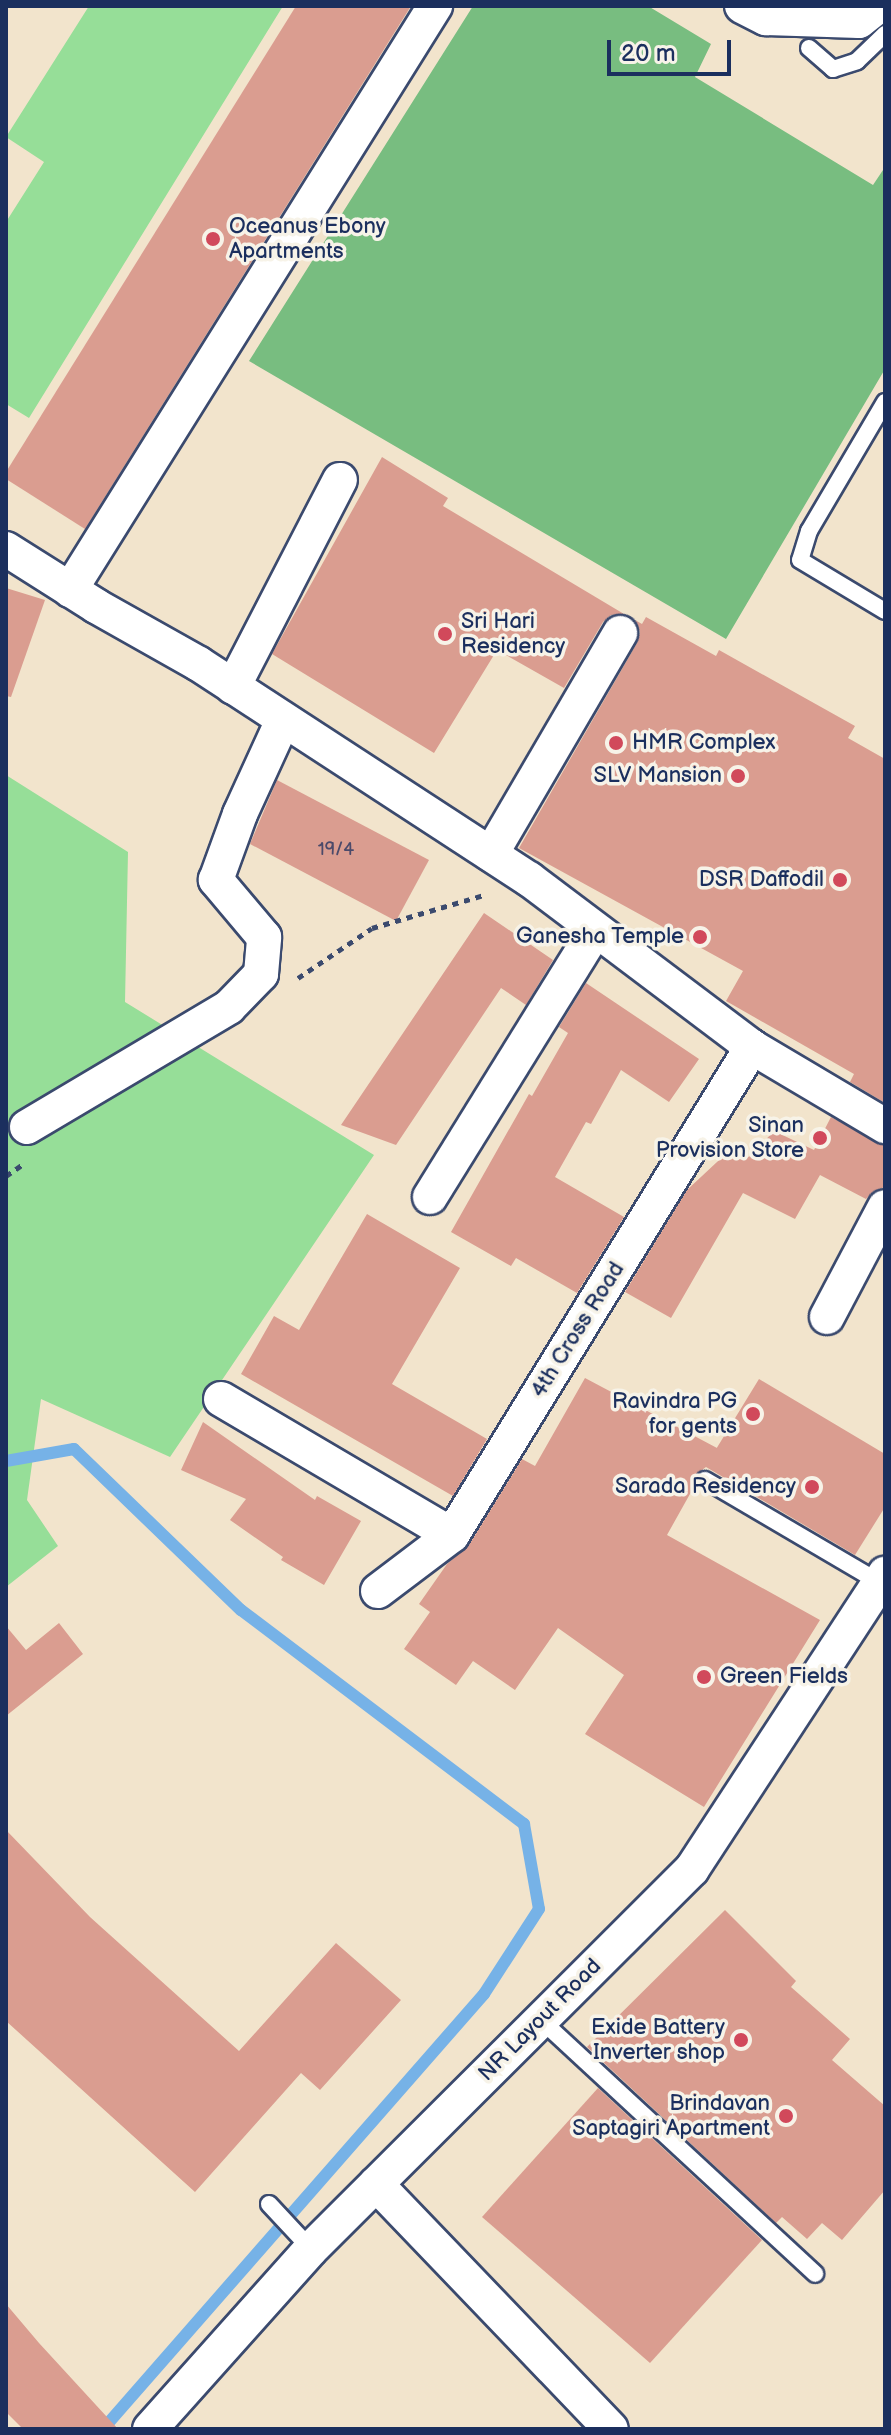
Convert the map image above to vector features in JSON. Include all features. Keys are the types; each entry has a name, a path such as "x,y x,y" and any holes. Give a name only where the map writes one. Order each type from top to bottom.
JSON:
{"street":[{"path":"70,590 435,6"},
{"path":"742,6 766,18 859,21 878,6"},
{"path":"233,687 340,480"},
{"path":"6,549 233,687 491,854 752,1047 885,1126"},
{"path":"491,854 620,633"},
{"path":"27,1127 229,1007 261,974 264,937 216,880 240,814 283,720"},
{"path":"430,1197 595,931"},
{"name":"4th Cross Road","path":"378,1591 452,1535 752,1047"},
{"path":"827,1317 885,1207"},
{"path":"221,1399 452,1535"},
{"name":"NR Layout Road","path":"150,2429 304,2241 376,2184 692,1869 882,1578"},
{"path":"376,2184 611,2429"}],"lane":[{"path":"809,48 833,69 857,61 885,34"},
{"path":"885,402 809,531 800,560 885,611"},
{"path":"705,1480 882,1578"},
{"path":"540,2019 656,2131 815,2274"},
{"path":"269,2204 304,2241"}],"green space":[{"path":"89,6 283,6 29,418 6,404 6,222 44,162 6,137"},
{"path":"473,6 648,6 711,44 695,77 873,185 885,167 885,369 726,639 249,361"},
{"path":"6,775 128,852 125,1002 374,1155 170,1457 41,1399 27,1500 58,1546 6,1587"}],"building":[{"name":"Oceanus Ebony Apartments","path":"296,6 411,6 85,529 6,479 6,472"},
{"path":"382,457 448,498 443,506 624,614 611,615 603,622 564,688 497,650 434,753 272,654"},
{"path":"6,588 45,600 11,697 6,696"},
{"path":"646,617 716,656 719,650 855,726 848,738 885,759 885,1103 850,1082 854,1074 726,1001 743,971 519,848 637,643 640,632 635,620 642,624"},
{"path":"277,780 429,860 396,921 250,844"},
{"path":"484,913 553,960 526,1005 501,988 396,1145 341,1125"},
{"path":"586,983 699,1059 669,1102 621,1070 591,1124 586,1122 555,1177 624,1217 577,1293 516,1258 511,1266 451,1232 529,1094 532,1096 568,1033 559,1027"},
{"path":"831,1117 885,1146 885,1187 874,1191 866,1199 820,1175 795,1219 743,1193 671,1318 625,1292 687,1190 732,1148 749,1157 774,1131 814,1150"},
{"path":"367,1214 460,1268 392,1384 487,1439 453,1496 241,1374 274,1316 299,1330"},
{"path":"585,1378 717,1448 759,1379 885,1454 885,1507 855,1555 706,1467 695,1475 695,1485 667,1535 820,1620 704,1807 585,1734 624,1675 558,1628 515,1690 473,1661 456,1685 404,1649 430,1612 419,1604 447,1564 469,1545 522,1459 535,1466"},
{"path":"203,1422 315,1500 317,1496 361,1521 324,1585 281,1560 283,1557 230,1520 246,1499 181,1470"},
{"path":"59,1623 83,1654 6,1716 6,1626 26,1650"},
{"path":"6,1830 90,1917 239,2051 336,1943 401,2000 320,2090 301,2073 195,2192 6,2021"},
{"path":"725,1910 796,1981 791,1987 850,2039 832,2060 885,2106 885,2190 842,2240 822,2223 807,2239 782,2217 776,2223 587,2047"},
{"path":"598,2088 762,2240 650,2363 482,2217"},
{"path":"6,2304 118,2429 23,2429 6,2412"}],"waterway":[{"path":"6,1461 74,1449 241,1610 524,1824 539,1909 484,1994 103,2429"}],"place":[{"name":"Oceanus Ebony Apartments","path":"213,239"},
{"name":"Sri Hari Residency","path":"445,634"},
{"name":"HMR Complex","path":"616,743"},
{"name":"SLV Mansion","path":"738,776"},
{"name":"DSR Daffodil","path":"840,880"},
{"name":"Ganesha Temple","path":"700,937"},
{"name":"Sinan Provision Store","path":"820,1138"},
{"name":"Ravindra PG for gents","path":"753,1414"},
{"name":"Sarada Residency","path":"812,1487"},
{"name":"Green Fields","path":"704,1677"},
{"name":"Exide Battery Inverter shop","path":"741,2040"},
{"name":"Brindavan Saptagiri Apartment","path":"786,2116"}]}
